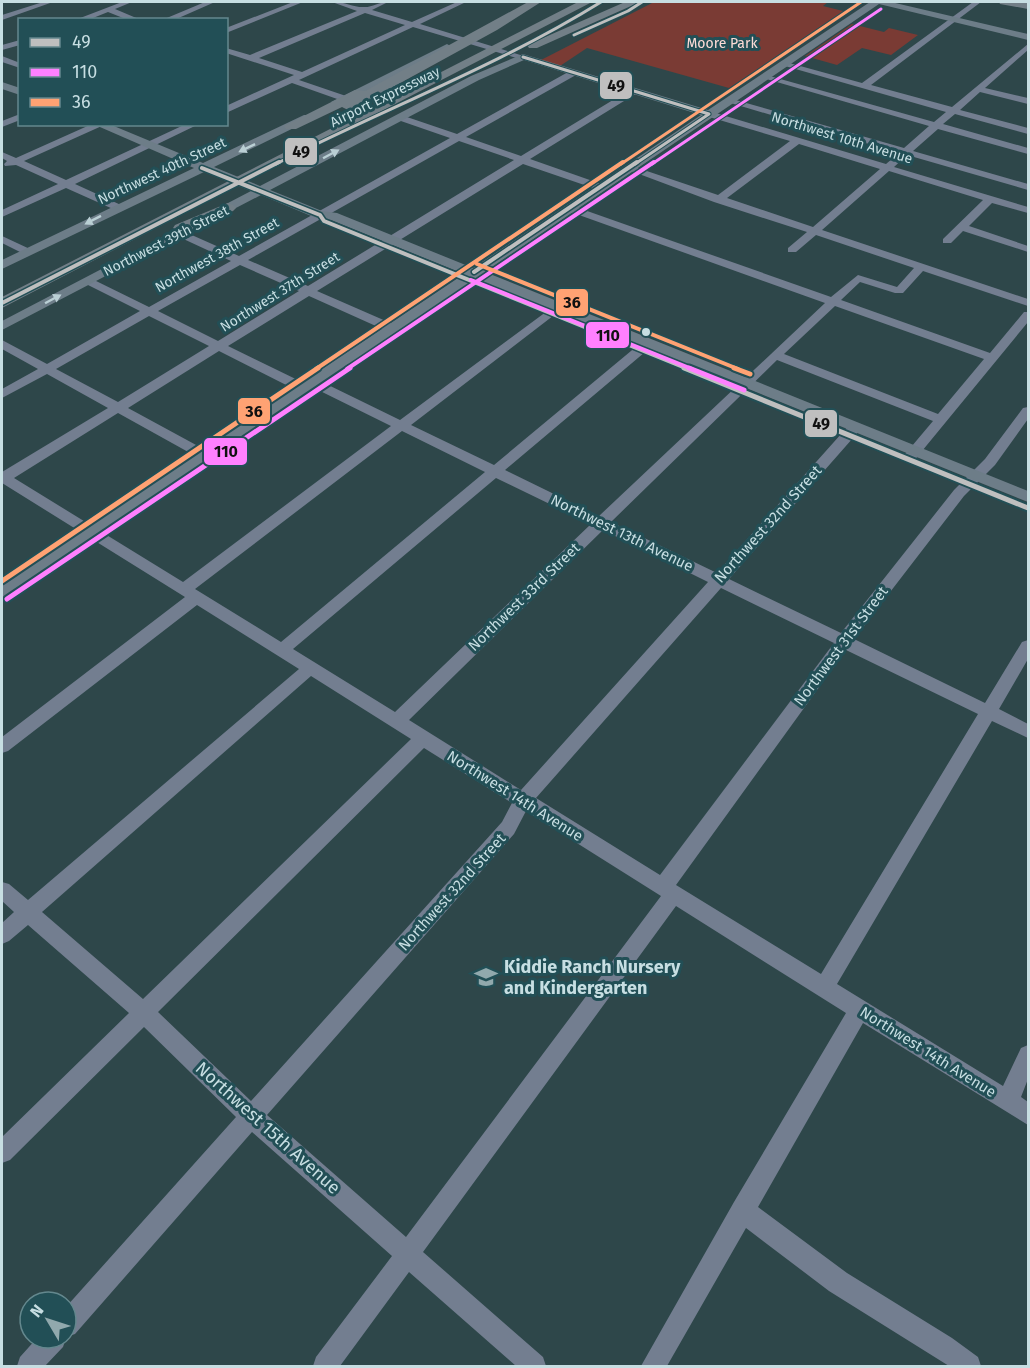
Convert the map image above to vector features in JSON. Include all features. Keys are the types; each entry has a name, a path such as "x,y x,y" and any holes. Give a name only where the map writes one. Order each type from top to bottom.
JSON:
{"highway":[{"path":"279,156 461,77 483,36 535,2"},
{"path":"483,36 547,2"},
{"name":"Airport Expressway","path":"517,46 575,2"},
{"name":"Airport Expressway","path":"6,295 211,190 262,170 319,129 357,113 475,52 517,46 586,2"},
{"path":"517,46 561,25 601,2"},
{"path":"553,37 618,2"},
{"path":"291,126 441,55 517,46 553,37 634,2"},
{"path":"517,46 601,23 642,2"},
{"path":"1004,2 1029,5"},
{"path":"1016,2 1029,5"},
{"name":"Airport Expressway","path":"211,190 246,166 279,156 330,133 475,52"},
{"path":"279,156 289,139 441,55"},
{"path":"6,295 71,277 228,208"}],"main road":[{"path":"2,592 876,2"},
{"path":"881,2 898,4 1029,37"},
{"name":"Northwest 10th Avenue","path":"517,46 573,73 709,114"},
{"name":"Northwest 39th Street","path":"2,326 475,78 517,46"},
{"name":"Northwest 40th Street","path":"2,265 117,207 291,126 343,98 475,52"},
{"path":"3,87 18,91"},
{"path":"100,126 320,215 324,221 469,275 911,455 972,479 1029,496"},
{"path":"972,479 1029,508"}],"street":[{"path":"2,18 49,2"},
{"path":"84,18 128,2"},
{"path":"171,18 211,2"},
{"path":"228,30 299,2"},
{"name":"Northwest 10th Avenue","path":"336,2 413,24 475,52 517,46"},
{"path":"251,58 384,2"},
{"path":"228,109 241,99 291,80 462,2"},
{"path":"864,86 977,2"},
{"path":"107,9 132,18"},
{"path":"10,15 18,18"},
{"path":"2,48 18,43"},
{"path":"792,250 1029,46"},
{"path":"228,51 302,75"},
{"path":"2,59 18,65"},
{"path":"782,64 1029,131"},
{"name":"Northwest 38th Street","path":"2,394 573,73"},
{"path":"764,77 1029,151"},
{"path":"291,80 343,98"},
{"path":"979,89 1029,101"},
{"name":"Northwest 37th Street","path":"2,477 220,347 634,91"},
{"path":"729,100 1029,187"},
{"name":"Northwest 10th Avenue","path":"709,114 1029,210"},
{"path":"2,124 18,118"},
{"path":"400,118 600,187"},
{"path":"2,167 96,126"},
{"path":"174,126 183,130"},
{"path":"2,214 191,126"},
{"path":"718,200 798,140"},
{"path":"2,155 117,207"},
{"path":"628,168 1029,303"},
{"path":"947,241 991,198"},
{"path":"569,208 992,358"},
{"path":"962,227 1029,249"},
{"path":"181,234 391,328"},
{"path":"2,239 28,252"},
{"name":"Northwest 33rd Street","path":"397,722 742,386 858,278 899,291 921,267"},
{"name":"Northwest 13th Avenue","path":"88,281 220,347 400,425 1029,731"},
{"path":"2,746 400,425 553,311"},
{"path":"911,455 992,358 1024,327 1029,315"},
{"path":"2,344 204,455"},
{"path":"283,650 643,347"},
{"path":"776,355 942,420"},
{"name":"Northwest 31st Street","path":"325,1366 409,1254 844,641 1029,411"},
{"name":"Northwest 32nd Street","path":"78,1312 508,828 523,800 851,431"},
{"name":"Northwest 14th Avenue","path":"2,477 283,650 667,892 1029,1114"},
{"path":"824,987 1029,646"},
{"path":"2,935 310,668"},
{"path":"2,1152 423,738"},
{"name":"Northwest 15th Avenue","path":"2,890 143,1012 252,1117 534,1366"},
{"path":"653,1366 860,1009"},
{"path":"1008,1101 1029,1055"},
{"path":"742,1210 838,1282 943,1347 969,1366"},
{"path":"29,1366 43,1350"}],"green space":[{"name":"Moore Park","path":"654,2 828,2 823,6 847,12 729,88 587,48 560,66 541,60"},
{"path":"852,24 884,32 889,28 918,35 891,55 862,48 837,65 805,56"}],"transit line":[{"name":"49","path":"2,303 283,160 461,77 567,23 601,2"},
{"name":"49","path":"574,35 628,11 642,2"},
{"name":"36","path":"2,581 861,2"},
{"name":"110","path":"7,599 881,9"},
{"name":"49","path":"523,57 709,114"},
{"name":"49","path":"474,272 709,114"},
{"name":"49","path":"202,168 320,215 324,221 1028,508"},
{"name":"36","path":"477,264 750,374"},
{"name":"110","path":"471,280 744,390"}],"place":[{"name":"Kiddie Ranch Nursery and Kindergarten","path":"486,977"}]}
